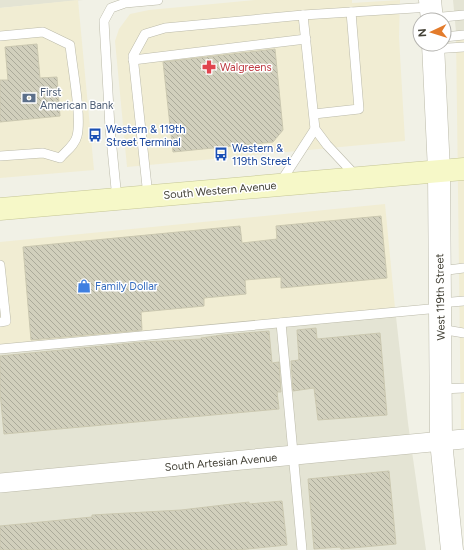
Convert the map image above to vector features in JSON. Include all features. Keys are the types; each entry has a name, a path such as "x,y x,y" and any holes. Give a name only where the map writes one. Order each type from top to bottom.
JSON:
{"main road":[{"name":"South Western Avenue","path":"0,209 464,169"}],"street":[{"name":"West 119th Street","path":"437,52 442,441 452,550"},
{"name":"South Artesian Avenue","path":"0,483 464,439"}],"lane":[{"path":"117,198 110,128 104,22 111,8 125,3 158,0"},
{"path":"148,196 132,56 145,34 165,28 351,12 431,11 464,15"},
{"path":"314,114 359,109 351,12"},
{"path":"304,15 315,129 327,145 358,178"},
{"path":"0,36 43,32 70,45 78,120 77,136 71,146 60,158 43,153 0,156"},
{"path":"452,39 464,35"},
{"path":"133,60 306,39"},
{"path":"452,46 464,48"},
{"path":"280,185 315,129"},
{"path":"440,271 464,268"},
{"path":"0,270 6,321 0,322"},
{"path":"0,349 281,323 440,313 464,301"},
{"path":"440,313 464,333"},
{"path":"281,323 302,550"},
{"path":"441,389 464,388"}],"shaded area":[{"path":"0,0 83,0 0,8"},
{"path":"78,0 94,170 0,178 0,8"},
{"path":"255,0 352,0 352,3 400,0 399,37 405,141 127,167 115,41 119,29 130,14 149,10"},
{"path":"453,0 464,0 464,31 456,32"},
{"path":"464,31 464,430 461,430 456,32"},
{"path":"385,204 395,308 0,345 0,242"},
{"path":"395,308 408,423 426,550 0,550 0,345"}],"building":[{"name":"First American Bank","path":"37,44 40,78 57,77 60,116 0,122 0,80 8,80 5,47"},
{"name":"Walgreens","path":"275,49 283,130 273,142 173,152 163,62"},
{"path":"381,216 387,278 281,288 281,277 245,280 246,294 204,298 204,306 141,312 142,330 31,340 23,247 240,226 242,243 277,239 276,226"},
{"path":"316,328 317,339 380,333 387,415 318,420 314,388 293,391 291,361 299,360 297,330"},
{"path":"269,331 272,363 279,362 281,392 277,392 279,409 4,434 0,392 0,356 143,342 201,339 222,335"},
{"path":"389,471 396,544 341,549 340,547 314,549 308,479"},
{"path":"282,501 287,545 238,550 0,550 0,526 92,517 92,515 181,510 249,502 249,504"}],"place":[{"name":"Walgreens","path":"209,67"},
{"name":"First American Bank","path":"29,98"},
{"name":"Western & 119th Street Terminal","path":"95,135"},
{"name":"Western & 119th Street","path":"221,154"},
{"name":"Family Dollar","path":"84,286"}]}
